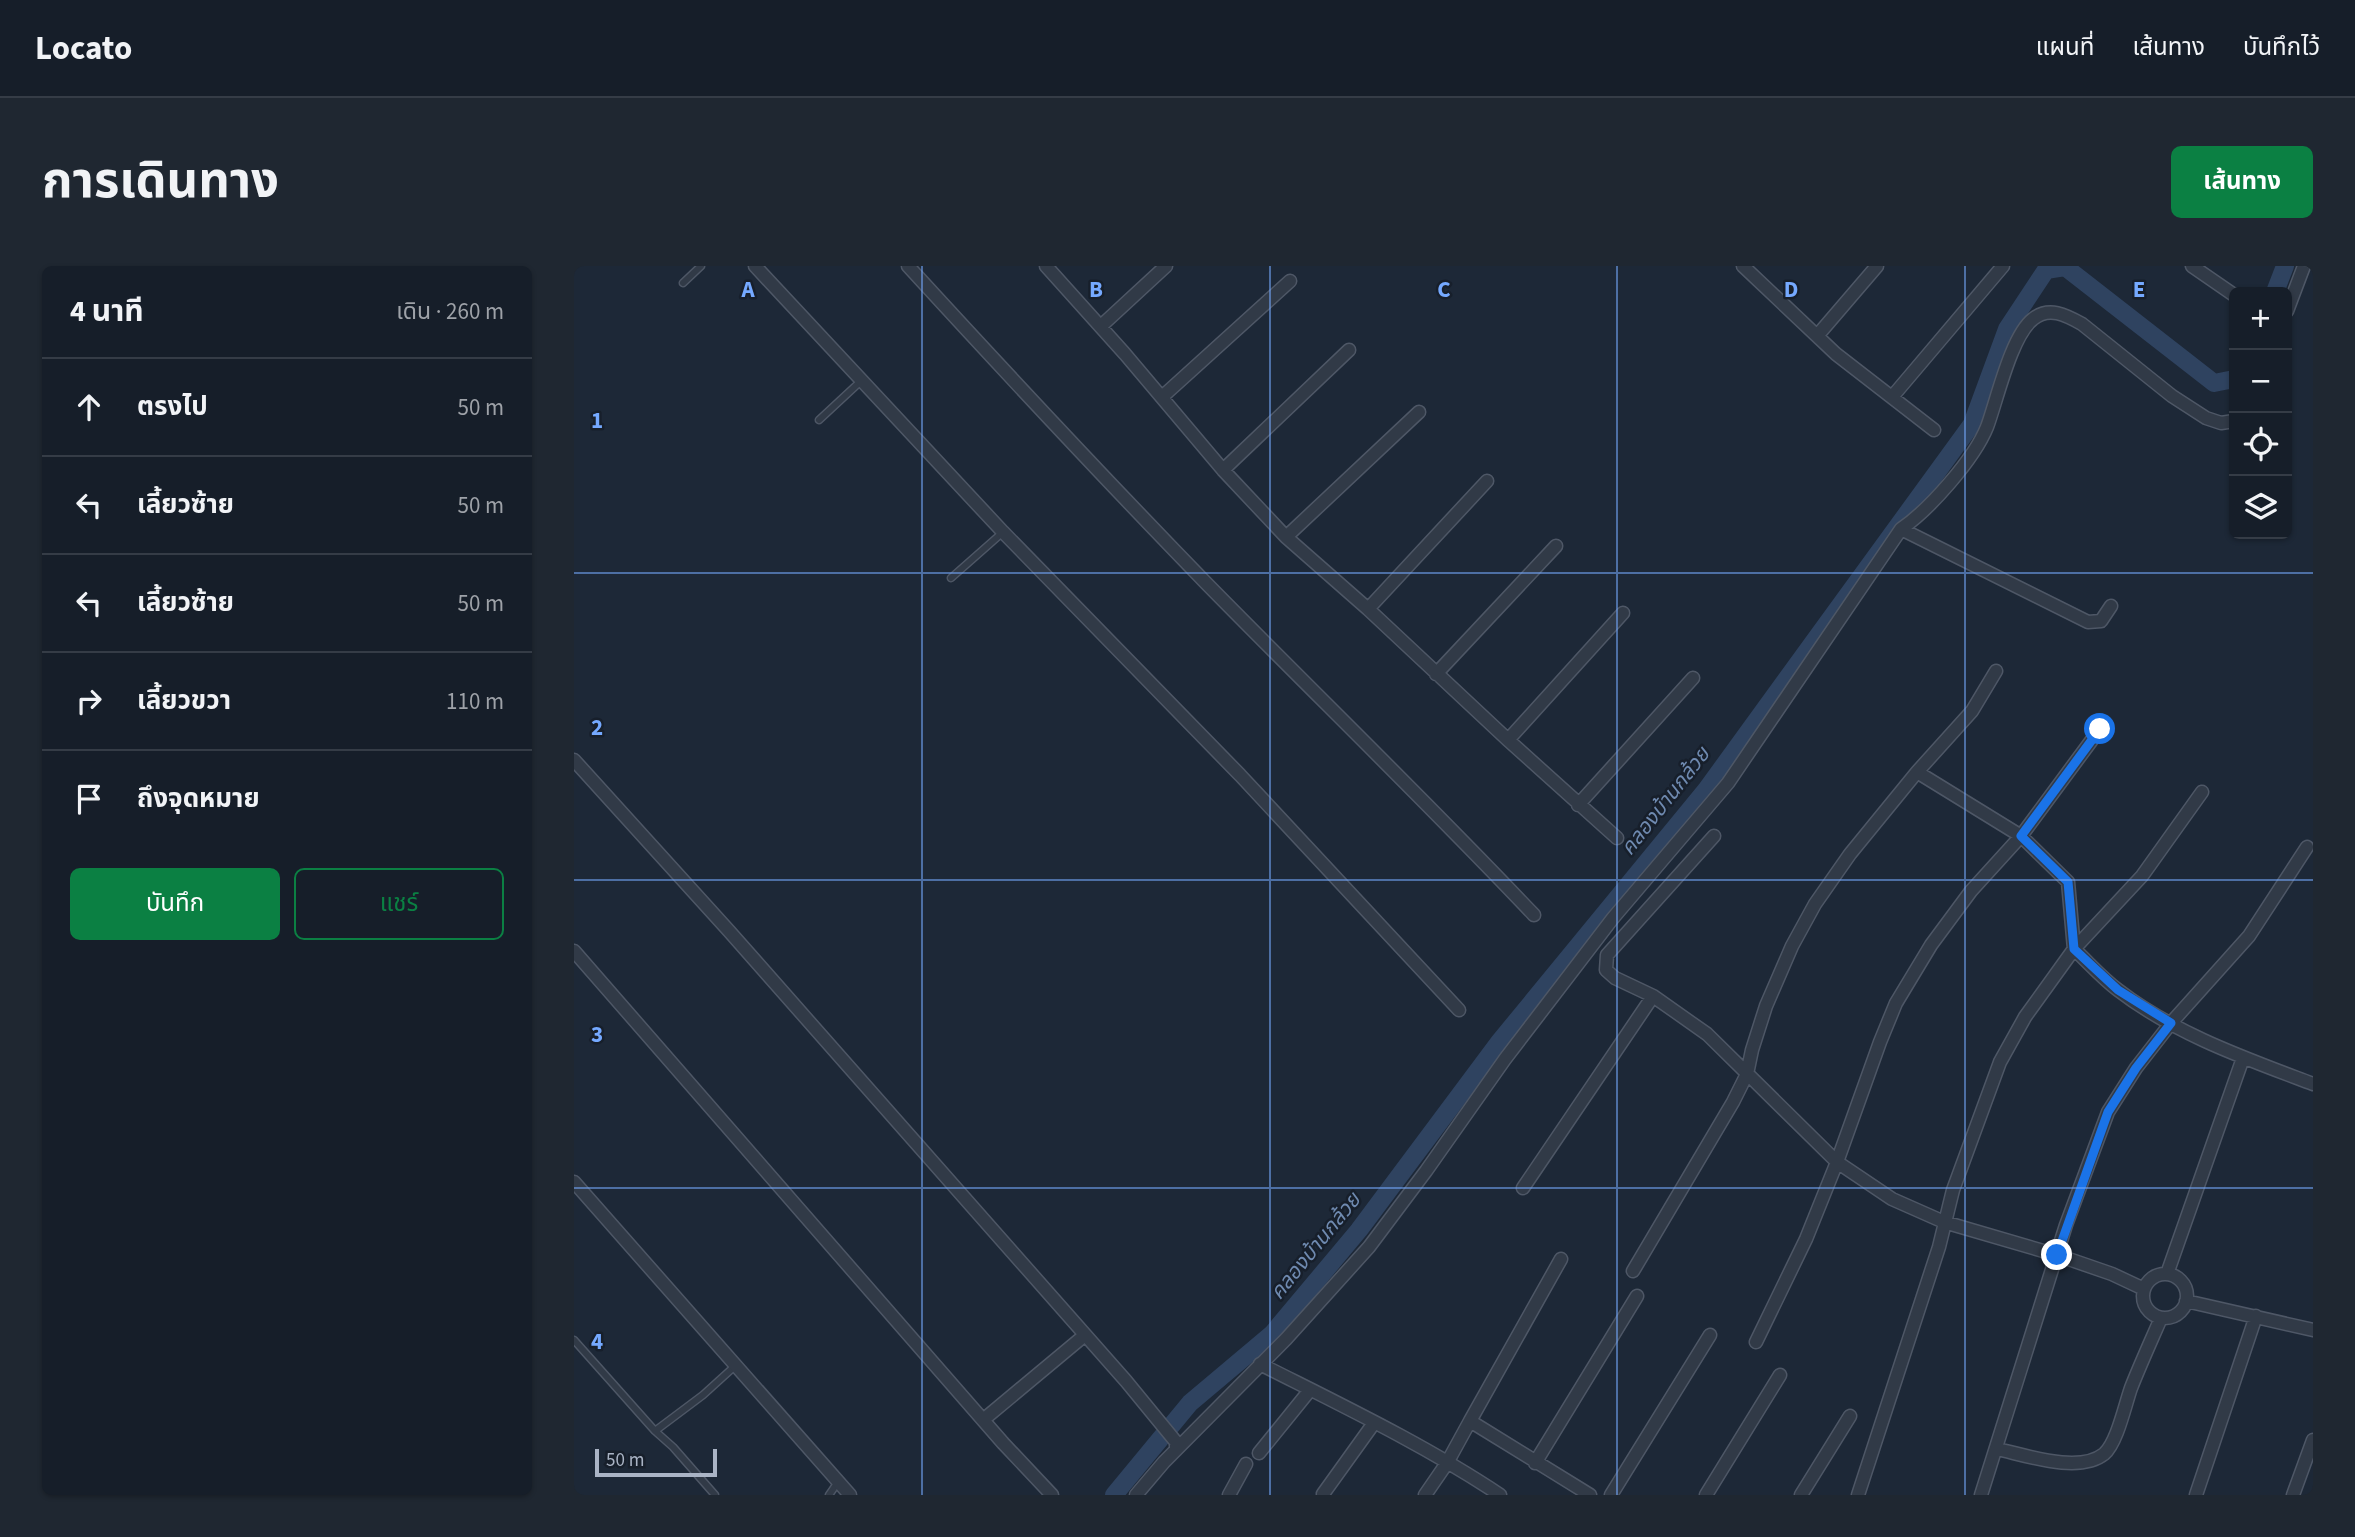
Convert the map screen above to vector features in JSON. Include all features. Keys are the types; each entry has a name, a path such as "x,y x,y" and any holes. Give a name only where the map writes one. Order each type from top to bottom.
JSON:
{"street":[{"path":"755,266 1003,532 1240,775 1459,1010"},
{"path":"908,266 1205,582 1339,718 1439,814 1534,915"},
{"path":"1046,266 1101,326 1223,470 1286,537 1617,838"},
{"path":"1101,326 1166,266"},
{"path":"1818,336 1877,266"},
{"path":"1892,397 2004,266"},
{"path":"2192,266 2229,292"},
{"path":"2292,298 2304,266"},
{"path":"1746,267 1818,336 1934,430"},
{"path":"1162,397 1290,281"},
{"path":"1136,1495 1176,1446 1260,1364 1369,1247 1504,1059 1613,918 1728,783 1901,529 1921,516 1976,447 2022,332 2032,319 2046,312 2068,316 2082,324 2172,396 2206,418 2221,423 2229,422"},
{"path":"1223,470 1349,350"},
{"path":"1286,537 1419,412"},
{"path":"1368,609 1487,481"},
{"path":"1901,529 2088,622 2101,621 2111,606"},
{"path":"1436,674 1556,545"},
{"path":"1508,740 1623,613"},
{"path":"1633,1271 1747,1074 1766,1006 1792,946 1815,904 1850,854 1972,710 1996,671"},
{"path":"1578,805 1693,678"},
{"path":"1756,1342 1806,1238 1838,1162 1896,1003 1931,945 1963,902 2021,836 2100,729"},
{"path":"574,760 1086,1335 1176,1446"},
{"path":"1917,772 2021,836 2068,882 2074,949 2118,990 2171,1023 2243,1058 2313,1084"},
{"path":"1858,1495 1931,1271 1953,1190 2000,1062 2025,1017 2074,949 2142,876 2202,792"},
{"path":"1714,836 1607,955 1606,970 1615,978 1653,996 1707,1034 1838,1162 1892,1199 1944,1222 2102,1270 2144,1289"},
{"path":"1981,1495 2079,1187 2108,1112 2136,1068 2171,1023 2249,936 2307,846"},
{"path":"574,951 983,1420 1052,1495"},
{"path":"1522,1188 1653,996"},
{"path":"2167,1274 2243,1058"},
{"path":"574,1182 849,1495"},
{"path":"1425,1495 1447,1463 1561,1259"},
{"path":"2167,1274 2174,1276 2185,1286 2186,1301 2177,1314 2161,1318 2148,1311 2143,1297 2144,1289 2153,1278 2167,1274"},
{"path":"1535,1463 1637,1296"},
{"path":"2186,1301 2313,1330"},
{"path":"2196,1495 2256,1315"},
{"path":"1997,1449 2051,1462 2071,1462 2104,1454 2111,1444 2161,1318"},
{"path":"983,1420 1086,1335"},
{"path":"1611,1495 1710,1335"},
{"path":"1260,1364 1374,1423 1500,1495"},
{"path":"1706,1495 1780,1375"},
{"path":"1259,1452 1310,1390"},
{"path":"1801,1495 1850,1416"},
{"path":"1470,1421 1590,1495"},
{"path":"1323,1494 1374,1423"},
{"path":"2293,1495 2313,1440"},
{"path":"1228,1495 1246,1464"}],"lane":[{"path":"683,283 701,266"},
{"path":"819,420 862,381"},
{"path":"951,578 1003,532"},
{"path":"574,1340 715,1495"},
{"path":"656,1431 703,1395 736,1365"},
{"path":"829,1495 838,1482"}],"waterway":[{"name":"คลองบ้านกล้วย","path":"2277,287 2285,266"},
{"name":"คลองบ้านกล้วย","path":"1114,1495 1190,1403 1272,1334 1359,1230 1500,1041 1706,790 1972,424 2007,329 2046,270 2065,267 2214,383 2229,380"}],"route":[{"path":"2057,1255 2108,1112 2136,1068 2171,1023 2118,990 2074,949 2068,882 2021,836 2100,729"}]}
